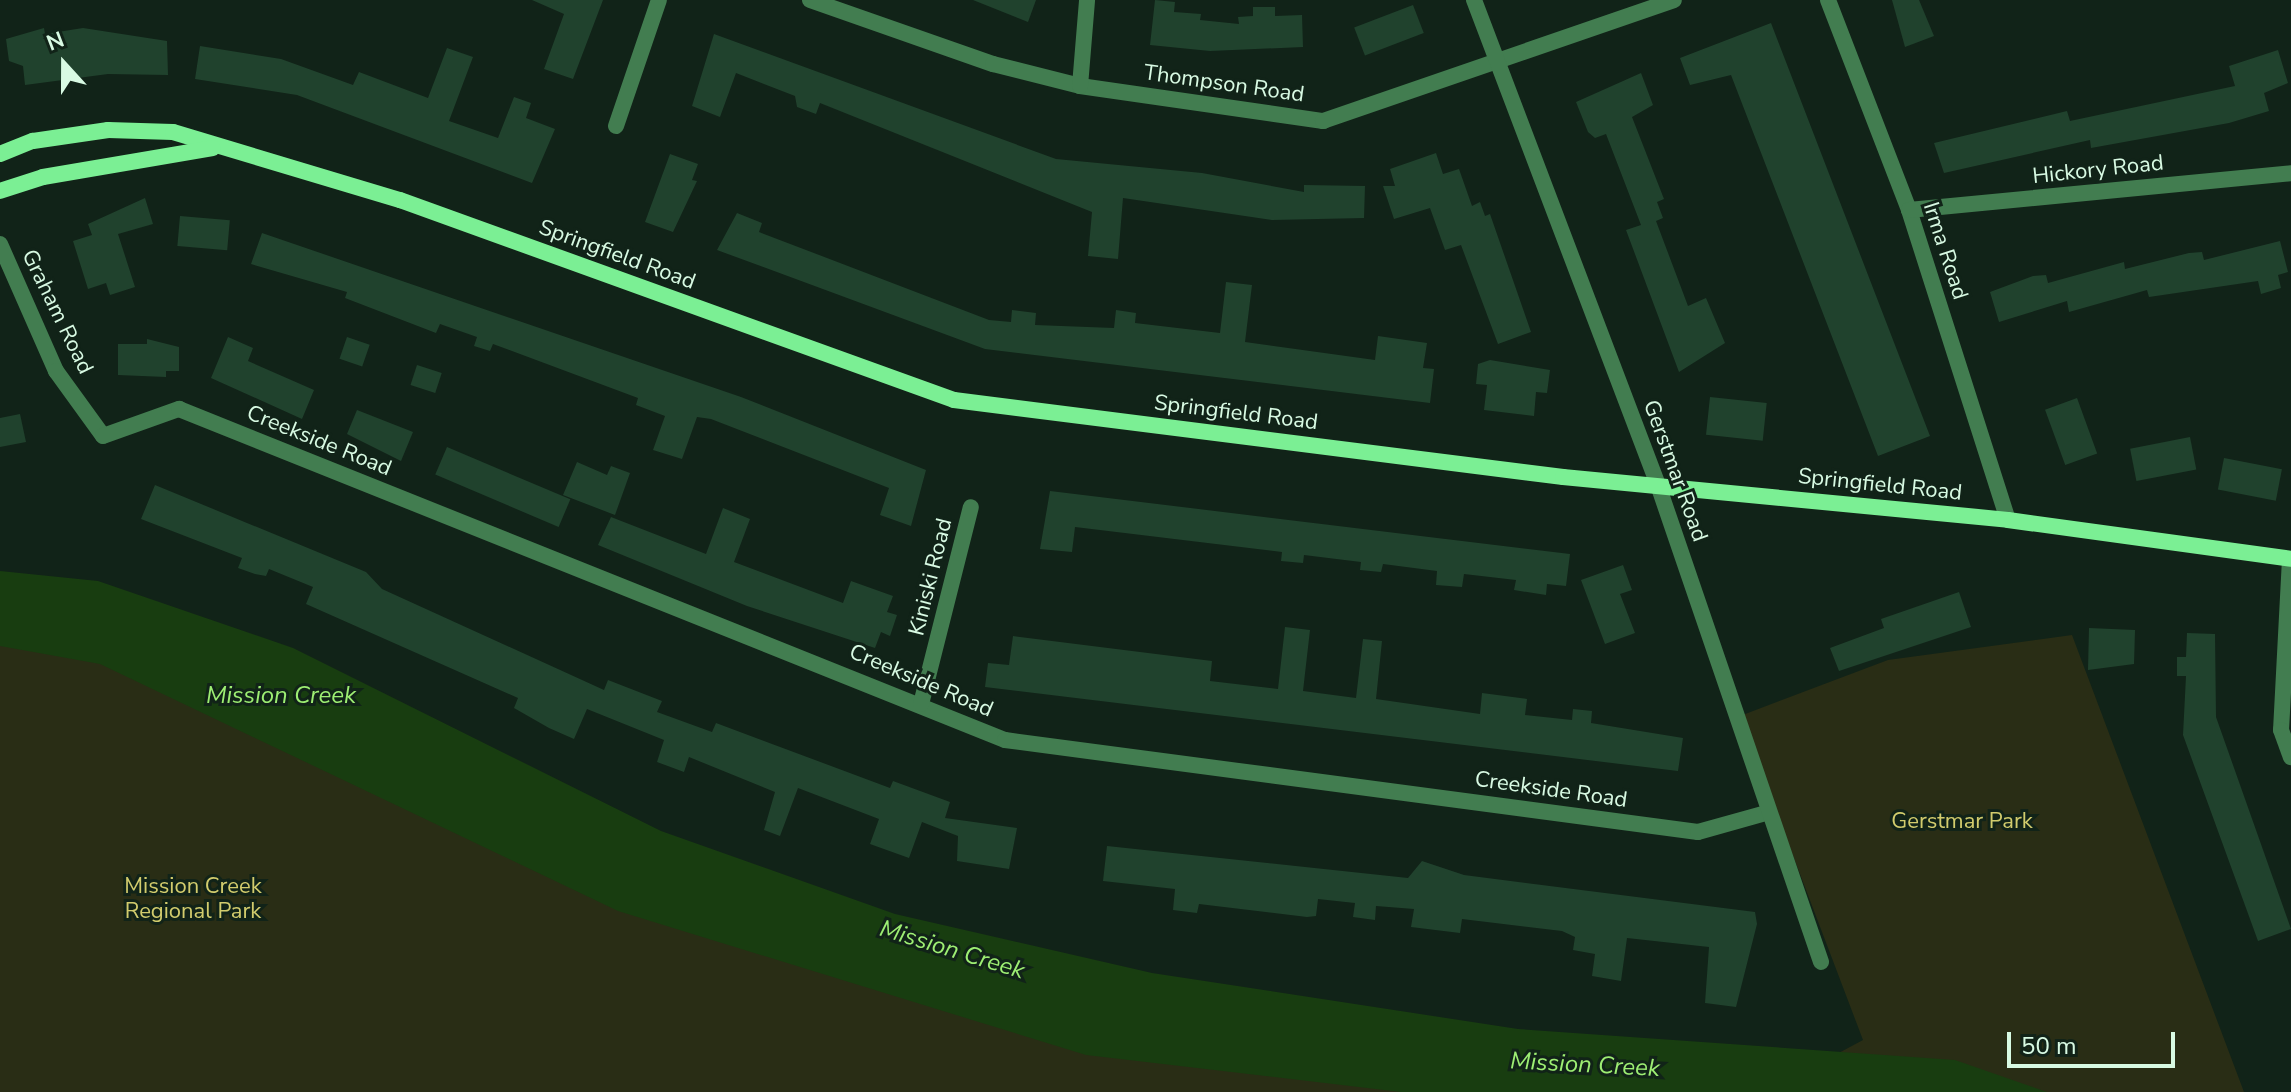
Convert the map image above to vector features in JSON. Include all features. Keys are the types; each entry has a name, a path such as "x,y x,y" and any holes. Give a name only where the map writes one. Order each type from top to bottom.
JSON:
{"main road":[{"name":"Springfield Road","path":"0,154 33,141 108,130 173,132 213,148 400,200 954,400 1658,485 2008,520 2290,559"},
{"name":"Springfield Road","path":"0,191 43,177 213,148"}],"street":[{"path":"616,126 659,0"},
{"name":"Thompson Road","path":"810,0 993,64 1080,86 1323,121 1499,64 1674,0"},
{"path":"1080,86 1087,0"},
{"name":"Gerstmar Road","path":"1474,0 1658,485 1766,813 1821,962"},
{"name":"Irma Road","path":"1828,0 1909,210 2008,520"},
{"name":"Hickory Road","path":"1909,210 2291,173"},
{"name":"Graham Road","path":"0,244 56,371 103,436"},
{"name":"Creekside Road","path":"103,436 179,409 1005,740 1682,830 1723,828 1766,813"},
{"name":"Kiniski Road","path":"921,704 971,507"},
{"path":"2290,559 2281,730 2291,757"}],"green space":[{"name":"Mission Creek Regional Park","path":"0,633 9,634 1433,1092 0,1092"},
{"name":"Gerstmar Park","path":"2072,635 2244,1092 1766,1092 1863,1040 1740,716 1888,660"}],"water":[{"name":"Mission Creek","path":"0,571 98,581 293,648 661,831 895,914 1152,973 1518,1029 1955,1060 2047,1092 1401,1092 1086,1055 618,911 100,664 0,646"}],"building":[{"path":"532,0 603,0 573,79 544,69 564,14"},
{"path":"973,0 1036,0 1028,22"},
{"path":"1155,0 1175,2 1174,12 1201,14 1200,20 1239,24 1238,17 1253,16 1253,7 1275,7 1275,16 1302,15 1303,47 1210,51 1150,45"},
{"path":"1892,0 1919,0 1934,36 1905,47"},
{"path":"1413,5 1424,33 1365,56 1354,28"},
{"path":"1771,23 1930,436 1878,456 1731,75 1690,85 1680,58"},
{"path":"44,28 45,34 83,28 167,41 168,75 108,74 25,85 23,66 9,61 6,39"},
{"path":"714,34 1056,159 1202,173 1304,192 1304,185 1365,186 1364,218 1272,220 1123,198 1118,259 1088,256 1092,212 820,103 816,114 797,107 795,96 736,73 720,117 692,106"},
{"path":"200,46 281,59 353,85 359,72 428,98 447,48 473,57 449,121 498,138 514,97 531,103 526,118 555,129 532,183 297,95 195,79"},
{"path":"2278,50 2288,83 2264,93 2269,111 2229,123 2091,148 2090,140 1944,173 1934,143 2067,111 2070,121 2235,86 2229,66"},
{"path":"1641,73 1653,105 1632,117 1664,199 1657,202 1663,218 1656,221 1688,306 1706,298 1725,343 1679,372 1626,230 1641,225 1606,134 1595,138 1588,132 1576,102"},
{"path":"1436,153 1443,174 1459,169 1472,206 1480,202 1485,216 1490,214 1531,332 1498,344 1461,245 1445,250 1430,208 1394,219 1383,186 1395,186 1390,169"},
{"path":"670,154 698,164 692,180 697,181 673,232 645,222"},
{"path":"145,198 153,224 118,234 135,287 110,295 106,283 88,289 73,241 92,235 88,224"},
{"path":"737,213 762,223 759,232 989,320 1011,322 1012,310 1036,313 1035,325 1114,328 1116,310 1136,313 1135,323 1220,333 1226,282 1252,285 1245,342 1375,360 1378,336 1427,343 1423,368 1434,369 1430,403 985,349 717,250"},
{"path":"180,216 230,220 227,250 177,246"},
{"path":"262,233 741,397 926,470 911,526 880,515 889,488 711,419 697,417 682,459 653,450 665,416 636,405 638,398 493,344 490,351 474,346 477,337 440,324 436,333 345,298 347,292 251,264"},
{"path":"2280,241 2288,272 2278,275 2281,288 2261,294 2258,281 2149,297 2147,290 2069,312 2067,301 1999,322 1990,292 2033,276 2046,275 2048,283 2124,262 2125,269 2202,252 2204,260"},
{"path":"228,337 253,348 248,361 314,390 302,419 211,378"},
{"path":"347,337 370,345 362,367 340,359"},
{"path":"147,339 179,347 179,371 166,371 166,377 118,375 118,344 147,344"},
{"path":"1490,360 1550,370 1547,393 1536,392 1534,416 1484,410 1487,385 1476,384 1478,364"},
{"path":"417,365 442,373 435,393 411,385"},
{"path":"1710,397 1767,403 1763,441 1706,435"},
{"path":"2077,398 2097,453 2065,465 2045,410"},
{"path":"357,410 413,432 401,461 347,434"},
{"path":"20,414 26,442 0,447 0,418"},
{"path":"2190,437 2196,469 2136,481 2130,449"},
{"path":"447,447 570,499 559,527 435,475"},
{"path":"2224,458 2282,469 2276,501 2218,489"},
{"path":"577,462 607,475 611,466 630,473 615,515 563,495"},
{"path":"155,485 366,572 382,589 604,690 608,680 662,701 657,712 712,732 716,723 890,788 893,781 950,802 945,818 1017,828 1009,869 957,861 958,836 922,822 909,858 870,844 879,819 798,788 780,836 764,830 775,792 689,757 684,772 657,762 664,740 587,709 574,739 549,728 514,708 518,698 306,604 313,587 269,569 266,576 238,568 242,558 141,519"},
{"path":"1050,491 1570,554 1566,586 1547,584 1546,595 1514,590 1516,580 1464,574 1462,587 1436,585 1437,571 1383,564 1381,572 1360,570 1361,562 1304,555 1303,563 1281,561 1282,552 1075,527 1072,552 1040,549"},
{"path":"723,508 750,519 734,562 843,603 851,581 893,596 887,612 897,615 890,636 881,632 875,648 747,606 598,545 611,517 706,554"},
{"path":"1623,565 1632,590 1620,594 1635,633 1605,644 1581,580"},
{"path":"1959,592 1971,627 1839,671 1830,648 1884,628 1881,619"},
{"path":"1285,627 1310,630 1303,691 1356,698 1363,639 1382,641 1376,699 1480,714 1482,693 1527,699 1525,715 1572,720 1573,709 1592,711 1591,723 1683,738 1678,771 985,687 988,663 1009,665 1013,636 1212,661 1210,681 1278,689"},
{"path":"2089,628 2135,630 2134,664 2088,670"},
{"path":"2187,633 2215,634 2216,717 2291,929 2258,941 2183,735 2186,676 2177,676 2177,657 2186,657"},
{"path":"1107,846 1408,878 1422,861 1464,875 1755,912 1757,924 1736,1007 1705,1003 1709,947 1627,938 1621,981 1592,976 1595,954 1573,950 1575,937 1562,931 1462,919 1460,933 1411,927 1414,909 1376,906 1375,920 1353,917 1355,903 1318,899 1316,916 1307,917 1199,904 1197,913 1173,910 1175,889 1103,881"}]}
